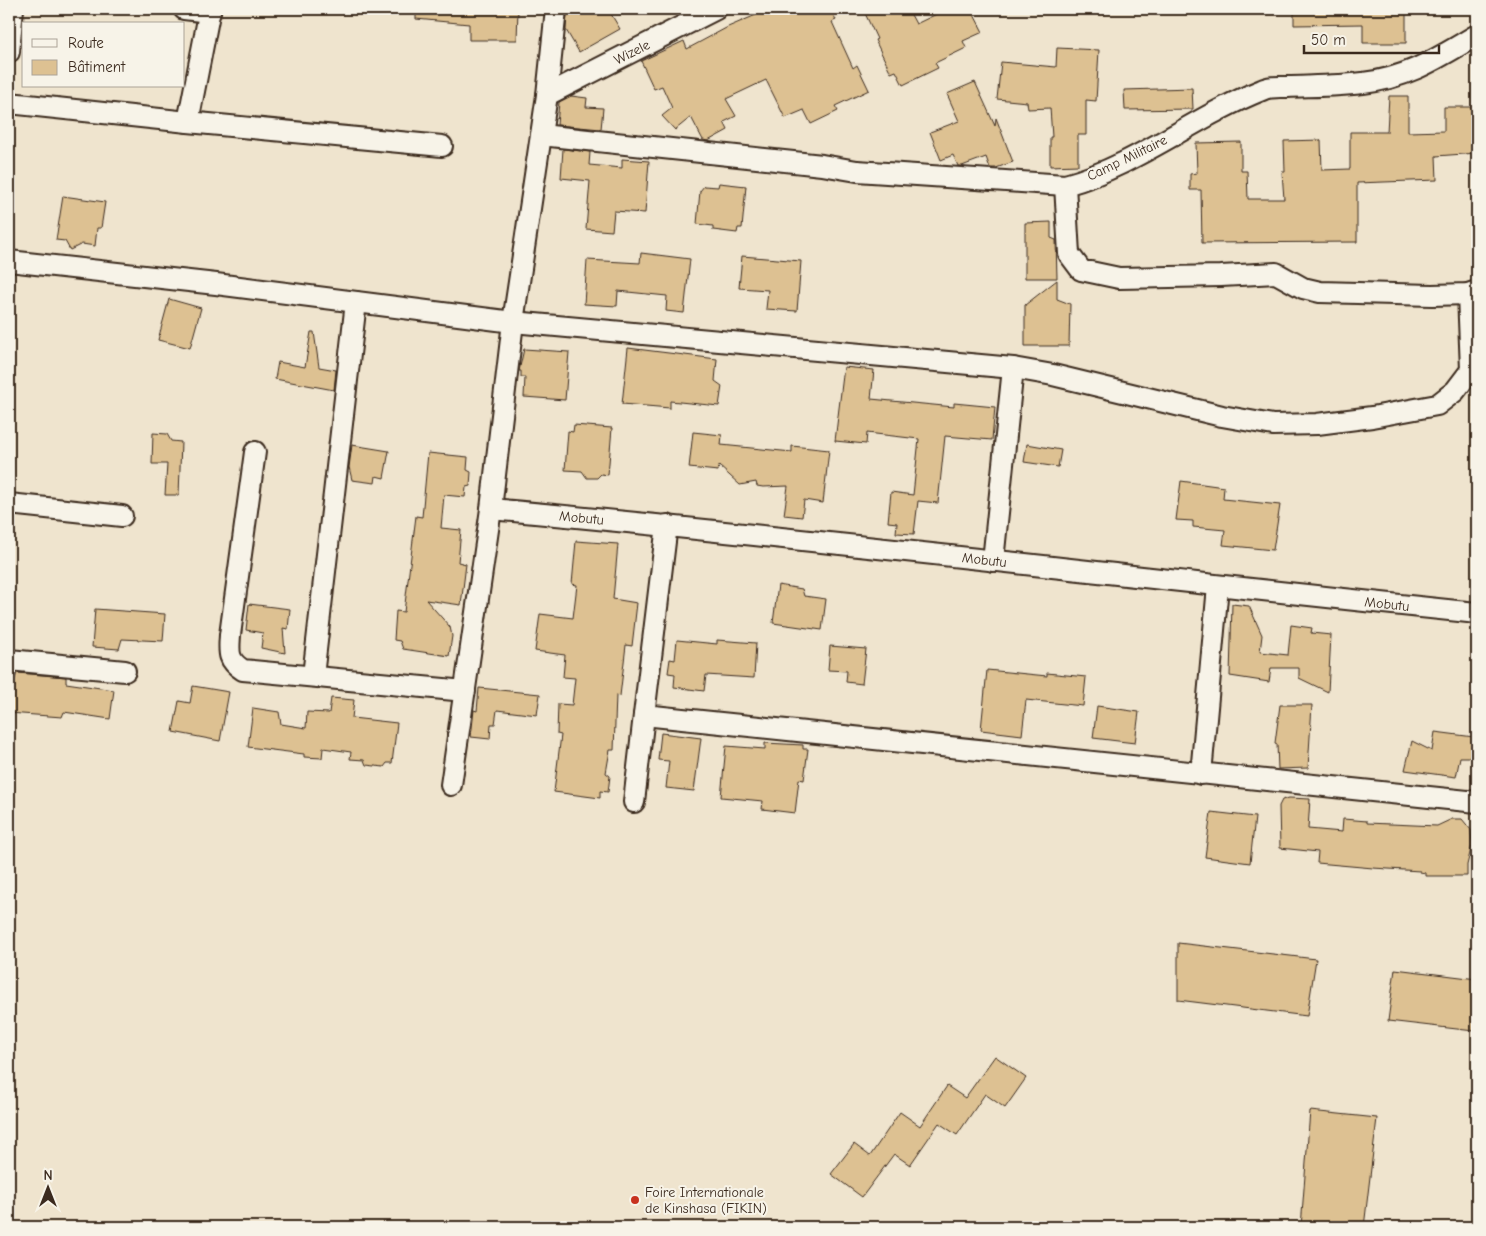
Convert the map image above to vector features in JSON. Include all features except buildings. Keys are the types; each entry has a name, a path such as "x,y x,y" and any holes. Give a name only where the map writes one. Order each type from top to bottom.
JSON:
{"street":[{"path":"9,52 13,9"},
{"path":"184,9 210,10 188,122"},
{"path":"451,785 491,509 513,322 547,95 556,9"},
{"name":"Wizele","path":"547,95 716,9"},
{"name":"Camp Militaire","path":"541,134 857,170 1065,185 1089,179 1127,161 1216,111 1264,88 1362,83 1397,77 1418,69 1477,35"},
{"path":"9,103 442,146"},
{"path":"9,261 216,284 513,322 1013,368 1053,375 1222,416 1273,425 1317,424 1437,406 1455,391 1471,370 1472,292 1432,295 1320,292 1303,288 1276,273 1119,278 1081,270 1069,254 1065,185"},
{"path":"313,676 356,302"},
{"path":"993,561 1013,368"},
{"path":"255,452 230,635 229,655 235,665 243,670 465,691"},
{"path":"9,504 122,516"},
{"name":"Mobutu","path":"491,509 667,525 1477,613"},
{"path":"634,802 667,525"},
{"path":"1201,774 1218,586"},
{"path":"9,660 125,671"},
{"path":"644,715 1477,802"}],"place":[{"name":"Foire Internationale de Kinshasa (FIKIN)","path":"635,1200"}]}
